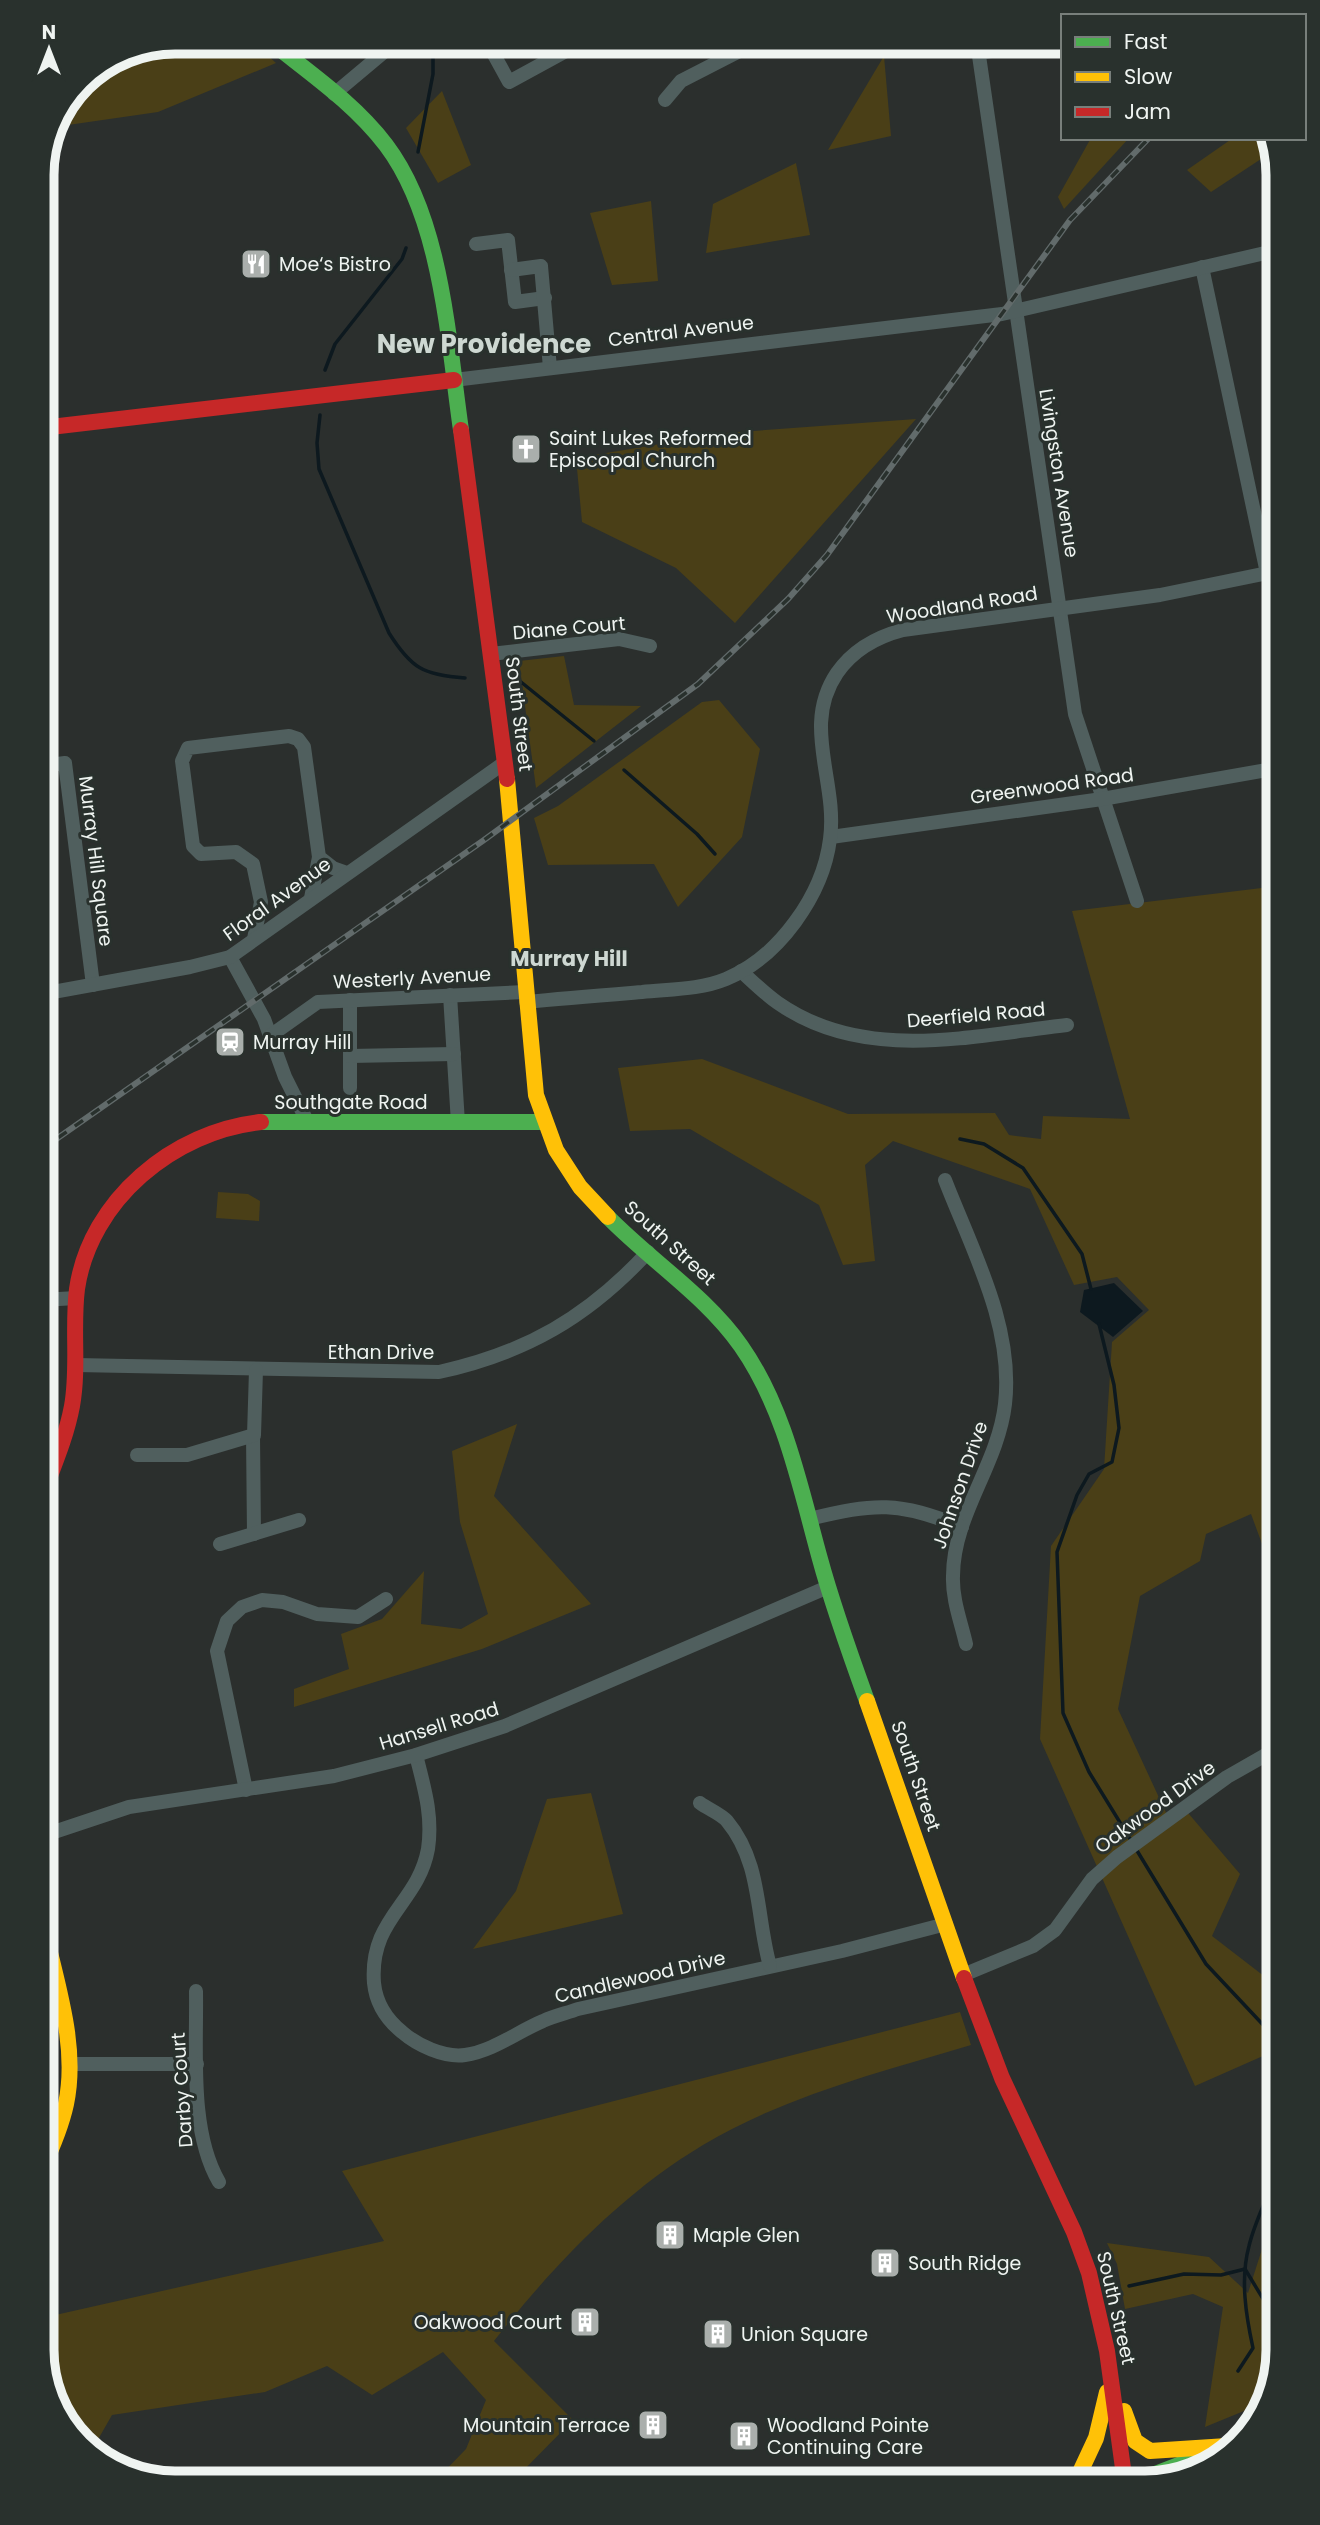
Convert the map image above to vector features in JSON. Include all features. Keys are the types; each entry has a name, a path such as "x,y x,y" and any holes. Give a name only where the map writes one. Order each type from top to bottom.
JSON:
{"street":[{"name":"South Street","path":"286,54 334,94 383,141 397,161 417,204 430,251 453,380 491,654 504,763 532,1068 543,1122 565,1166 581,1188 706,1303 753,1362 784,1430 828,1587 963,1975 1020,2120 1080,2247 1100,2311 1123,2471"},
{"path":"334,94 381,54"},
{"path":"494,54 509,82 560,54"},
{"path":"665,100 681,81 720,55"},
{"name":"Livingston Avenue","path":"978,55 1075,714 1137,901"},
{"path":"476,244 508,240 515,302 545,298"},
{"name":"Central Avenue","path":"55,426 1015,311 1266,253"},
{"path":"511,270 541,266 550,368"},
{"path":"1202,267 1266,546"},
{"name":"Woodland Road","path":"525,997 704,987 741,971 765,955 794,924 818,878 831,837 820,718 829,687 847,661 873,641 903,630 1061,610 1266,573"},
{"name":"Diane Court","path":"491,654 619,639 650,646"},
{"path":"254,939 261,902 256,873 247,858 229,851 201,854 193,846 182,761 188,748 289,736 298,739 304,747 319,857 311,898"},
{"name":"Murray Hill Square","path":"55,764 65,763 93,985"},
{"name":"Floral Avenue","path":"55,992 230,957 504,763"},
{"name":"Greenwood Road","path":"831,837 1102,799 1266,770"},
{"path":"319,857 333,868 347,873"},
{"path":"261,902 283,918"},
{"path":"230,957 270,1036 306,1119"},
{"name":"Deerfield Road","path":"741,971 778,1003 849,1035 910,1042 1067,1025"},
{"path":"450,995 458,1123"},
{"name":"Westerly Avenue","path":"270,1036 311,1005 350,1000 450,995 525,997"},
{"path":"350,1000 350,1088"},
{"path":"350,1056 454,1054"},
{"name":"Southgate Road","path":"54,1462 70,1418 76,1365 76,1298 85,1258 104,1218 128,1187 159,1160 194,1140 233,1127 306,1119 543,1122"},
{"name":"Johnson Drive","path":"946,1180 996,1312 1006,1380 996,1448 962,1527 952,1579 967,1644"},
{"name":"Ethan Drive","path":"76,1365 439,1372 475,1364 543,1337 575,1318 648,1252"},
{"path":"54,1299 76,1298"},
{"path":"254,1534 253,1436 256,1370"},
{"path":"137,1455 187,1455 253,1436"},
{"path":"809,1519 855,1508 890,1505 918,1510 962,1527"},
{"path":"220,1544 299,1520"},
{"name":"Hansell Road","path":"54,1832 129,1807 334,1776 416,1755 505,1726 828,1587"},
{"path":"246,1790 217,1651 227,1621 242,1607 262,1600 283,1602 317,1614 358,1617 386,1599"},
{"name":"Candlewood Drive","path":"416,1755 430,1808 428,1850 422,1871 382,1931 373,1961 376,1998 388,2018 415,2042 438,2052 463,2056 489,2048 545,2020 578,2009 946,1924"},
{"name":"Oakwood Drive","path":"963,1975 1034,1945 1055,1930 1092,1879 1117,1857 1155,1826 1227,1777 1266,1755"},
{"path":"700,1803 725,1819 745,1852 757,1889 769,1966"},
{"path":"54,1982 72,2064 67,2107 54,2144"},
{"name":"Darby Court","path":"196,1991 202,2137 209,2165 219,2182"},
{"path":"72,2064 197,2064"},
{"path":"1111,2373 1135,2441 1142,2448 1161,2453 1216,2447"},
{"path":"1080,2471 1096,2438 1111,2373"},
{"path":"1177,2466 1205,2455"}],"shaded area":[{"path":"175,54 266,54 276,63 158,112 66,125 79,102 96,84 115,70 136,61"},
{"path":"884,56 891,136 828,150"},
{"path":"442,91 471,165 438,183 406,128"},
{"path":"1090,140 1127,140 1064,209 1058,197"},
{"path":"1230,140 1260,140 1264,157 1211,192 1187,170"},
{"path":"796,163 810,235 706,253 713,204"},
{"path":"651,201 658,281 612,285 590,213"},
{"path":"916,419 735,623 676,568 582,522 576,458 726,433"},
{"path":"564,656 574,705 641,706 536,788 519,661"},
{"path":"719,700 760,749 742,837 678,907 654,864 548,865 534,818 558,806 702,702"},
{"path":"1266,887 1266,1555 1251,1514 1206,1534 1200,1561 1140,1596 1118,1709 1168,1817 1183,1807 1240,1874 1212,1936 1266,1978 1266,2055 1195,2086 1040,1739 1051,1546 1104,1469 1112,1342 1149,1310 1117,1277 1074,1285 1030,1189 893,1141 865,1165 875,1261 843,1265 819,1205 690,1129 630,1131 618,1068 702,1059 848,1114 995,1113 1009,1135 1041,1139 1043,1116 1130,1119 1072,911"},
{"path":"218,1192 248,1194 260,1201 259,1221 216,1218"},
{"path":"1114,1283 1143,1311 1113,1337 1080,1312 1084,1290"},
{"path":"517,1424 494,1496 591,1604 482,1649 294,1707 294,1689 349,1669 341,1634 382,1619 424,1571 421,1624 461,1629 488,1614 460,1522 452,1451"},
{"path":"591,1793 623,1914 473,1949 516,1891 547,1799"},
{"path":"960,2012 971,2045 834,2087 734,2128 673,2164 616,2209 564,2259 494,2341 573,2420 523,2470 445,2470 466,2449 486,2400 443,2352 372,2395 327,2366 265,2392 112,2415 97,2441 90,2435 70,2410 63,2396 54,2350 54,2315 384,2241 342,2171"},
{"path":"1266,2237 1266,2350 1259,2389 1250,2409 1205,2427 1223,2307 1193,2294 1125,2309 1117,2264 1107,2243 1209,2257 1248,2293"}],"waterway":[{"path":"418,152 433,74 433,54"},
{"path":"325,370 335,344 402,259 406,248"},
{"path":"320,415 317,443 319,469 389,633 404,654 420,668 438,675 465,678"},
{"path":"521,682 594,741"},
{"path":"624,770 697,834 715,854"},
{"path":"960,1139 984,1144 1023,1168 1082,1254 1091,1289"},
{"path":"1099,1324 1114,1385 1119,1428 1112,1462 1089,1474 1077,1495 1057,1552 1063,1713 1089,1772 1132,1842"},
{"path":"1136,1849 1206,1964 1266,2028"},
{"path":"1238,2371 1253,2348 1245,2297 1246,2259 1266,2200"},
{"path":"1129,2286 1184,2274 1221,2275 1245,2269 1266,2304"}],"railway":[{"path":"55,1140 484,840 698,684 788,599 827,555 1070,220 1147,140"}],"traffic: fast":[{"path":"286,54 361,116 386,145 405,175 420,208 440,282 461,430"},
{"path":"261,1122 543,1122"},
{"path":"608,1217 712,1311 741,1346 756,1370 790,1449 830,1595 867,1701"},
{"path":"1177,2466 1202,2456"}],"traffic: slow":[{"path":"507,779 536,1095 556,1150 580,1187 608,1217"},
{"path":"867,1701 964,1978"},
{"path":"54,1971 67,2034 69,2081 64,2113 54,2141"},
{"path":"1081,2471 1096,2438 1107,2392"},
{"path":"1124,2411 1135,2441 1150,2451 1217,2447"}],"traffic: jam":[{"path":"55,426 454,380"},
{"path":"461,430 507,779"},
{"path":"54,1464 72,1406 77,1289 85,1257 99,1227 118,1199 168,1155 197,1139 229,1128 261,1122"},
{"path":"964,1978 1002,2078 1074,2232 1089,2273 1107,2351 1123,2471"}],"place":[{"name":"Moe‘s Bistro","path":"256,264"},
{"name":"Saint Lukes Reformed Episcopal Church","path":"526,449"},
{"name":"Murray Hill","path":"230,1042"},
{"name":"Maple Glen","path":"670,2235"},
{"name":"South Ridge","path":"885,2263"},
{"name":"Oakwood Court","path":"585,2322"},
{"name":"Union Square","path":"718,2334"},
{"name":"Mountain Terrace","path":"653,2425"},
{"name":"Woodland Pointe Continuing Care","path":"744,2436"}],"district":[{"name":"New Providence","path":"484,344"},
{"name":"Murray Hill","path":"569,958"}]}
